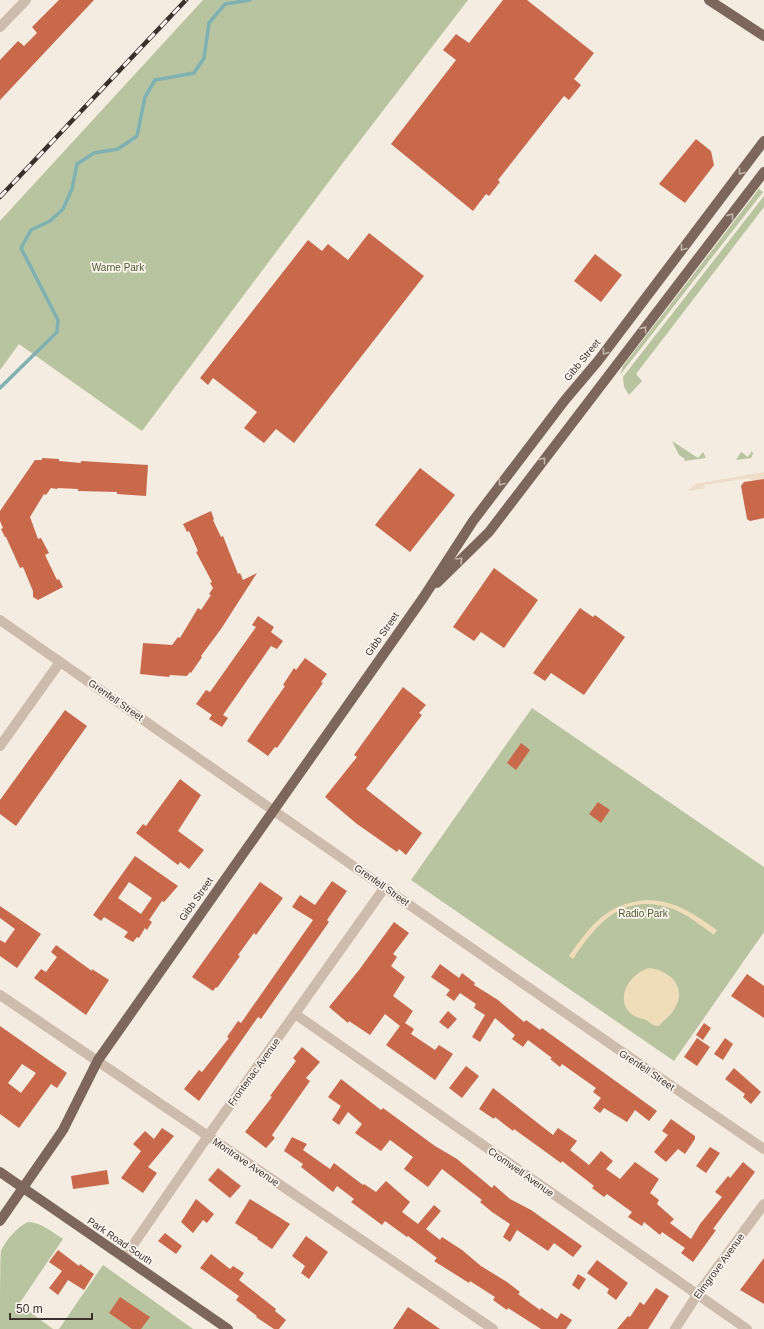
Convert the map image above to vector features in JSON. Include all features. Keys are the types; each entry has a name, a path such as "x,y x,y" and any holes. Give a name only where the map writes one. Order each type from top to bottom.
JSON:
{"main road":[{"path":"709,0 764,36"},
{"name":"Gibb Street","path":"0,1221 63,1130 98,1060 422,598 473,520 565,400 598,361 764,141"},
{"name":"Gibb Street","path":"422,598 489,532 764,172"},
{"name":"Park Road South","path":"0,1172 228,1329"}],"street":[{"path":"0,27 26,0"},
{"name":"Grenfell Street","path":"0,620 385,887 508,976 764,1150"},
{"path":"0,746 60,662"},
{"name":"Frontenac Avenue","path":"124,1258 208,1136 385,887"},
{"name":"Montrave Avenue","path":"0,994 493,1329"},
{"name":"Cromwell Avenue","path":"296,1014 747,1329"},
{"name":"Elmgrove Avenue","path":"675,1329 764,1204"}],"green space":[{"name":"Warne Park","path":"203,0 468,0 342,164 142,431 19,344 0,370 0,221"},
{"path":"759,189 763,192 620,375 623,366"},
{"path":"764,196 764,207 636,374 642,381 629,395 624,387 623,377"},
{"path":"672,441 698,458 703,452 706,458 684,461 685,459 679,455"},
{"path":"752,451 753,454 751,458 736,460 741,452 748,457"},
{"name":"Radio Park","path":"532,708 764,867 764,932 674,1061 411,880"},
{"path":"28,1222 33,1222 42,1226 63,1239 19,1304 53,1329 0,1329 1,1251 12,1234"},
{"path":"103,1265 193,1329 59,1329"}],"sand":[{"path":"646,900 666,902 675,905 692,913 717,930 714,935 689,917 673,909 655,905 640,904 626,908 602,922 573,959 569,956 592,926 610,911 632,902"},
{"path":"648,968 662,971 668,975 677,985 679,991 679,998 676,1006 671,1014 659,1026 633,1015 627,1010 624,1003 624,995 632,979"}],"shaded area":[{"path":"764,472 764,479 754,481 749,478 704,485 705,488 688,491 695,484"}],"building":[{"path":"59,0 94,0 0,100 0,60 18,41 24,46 37,33 32,27"},
{"path":"503,0 527,0 594,53 574,79 581,85 569,100 564,96 498,180 500,182 489,196 486,194 473,211 391,144 456,60 443,50 456,34 469,43"},
{"path":"696,139 711,151 714,165 685,203 659,184"},
{"path":"369,233 424,276 294,443 276,429 264,443 244,428 257,412 213,378 208,385 200,378 308,240 322,251 328,244 348,260"},
{"path":"595,254 622,275 601,302 574,281"},
{"path":"42,458 81,463 81,461 148,465 146,496 117,494 117,492 78,491 78,489 58,488 51,488 46,495 44,494 30,517 38,539 41,538 49,553 45,555 57,580 59,579 63,587 38,600 33,597 33,591 23,567 20,568 1,529 3,528 0,521 0,511 35,460 42,460"},
{"path":"420,468 455,495 410,552 375,525"},
{"path":"764,479 764,518 750,521 747,519 741,486 744,482"},
{"path":"211,511 213,520 221,537 223,536 238,574 240,573 243,580 257,573 191,673 190,672 187,676 170,675 169,677 140,674 143,643 172,645 178,637 180,638 198,608 201,610 211,595 209,594 213,588 210,583 212,582 196,552 198,551 189,531 187,532 183,524"},
{"path":"494,568 538,600 504,648 481,632 474,641 453,627"},
{"path":"580,608 593,617 595,615 625,637 584,695 551,673 545,681 533,673"},
{"path":"258,616 274,627 271,632 283,641 277,649 271,646 223,715 228,718 222,727 209,719 212,715 196,704 206,690 210,692 256,627 252,625"},
{"path":"305,658 327,674 321,682 323,683 277,748 275,747 268,756 247,741 285,686 283,685 294,668 296,670"},
{"path":"403,687 426,705 419,713 422,715 366,789 422,833 406,855 399,849 397,852 357,824 325,797 357,757 354,755"},
{"path":"65,710 87,726 16,826 0,814 0,800"},
{"path":"521,743 530,750 516,770 507,763"},
{"path":"180,779 201,795 178,831 204,850 189,869 180,862 178,865 136,833 143,824 146,826"},
{"path":"598,802 610,810 601,823 589,814"},
{"path":"135,856 178,886 164,902 162,901 149,920 152,922 147,930 145,928 139,938 137,937 133,942 124,937 128,932 104,917 101,921 93,915","holes":["129,882 152,898 141,914 118,898"]},
{"path":"332,881 347,891 327,920 329,922 261,1019 258,1017 199,1101 184,1089 199,1070 202,1072 229,1038 227,1037 238,1021 241,1023 313,920 292,907 300,895 315,905"},
{"path":"260,882 283,898 256,935 254,933 238,955 240,956 217,988 216,987 213,991 192,977"},
{"path":"0,906 41,934 17,968 0,956 0,940 5,943 15,929 0,918"},
{"path":"394,922 409,933 393,954 397,957 391,966 405,977 393,996 413,1011 405,1023 414,1029 411,1034 435,1050 439,1045 453,1054 435,1080 386,1045 400,1026 385,1014 370,1035 349,1021 348,1023 329,1007 359,970"},
{"path":"56,945 92,971 92,969 109,980 86,1015 34,978 41,969 46,972 57,957 51,952"},
{"path":"440,964 459,978 462,973 475,983 474,985 498,1000 524,1022 526,1020 540,1030 542,1028 657,1111 649,1121 635,1110 627,1122 604,1108 600,1113 593,1108 601,1098 593,1092 596,1088 562,1064 560,1067 550,1059 552,1058 528,1040 523,1047 512,1039 515,1035 495,1018 480,1042 472,1037 485,1015 474,1008 476,1004 460,993 454,1001 446,995 450,990 431,977"},
{"path":"747,974 764,986 764,1018 731,996"},
{"path":"448,1011 457,1019 448,1029 439,1022"},
{"path":"704,1023 711,1028 703,1040 696,1035"},
{"path":"0,1026 67,1073 57,1088 51,1084 19,1128 0,1114","holes":["22,1064 36,1073 21,1093 8,1083"]},
{"path":"697,1038 710,1047 697,1066 684,1057"},
{"path":"725,1038 733,1044 723,1060 714,1054"},
{"path":"302,1047 320,1062 306,1078 310,1081 272,1135 275,1138 266,1148 245,1132 272,1097 270,1096 296,1061 293,1058"},
{"path":"466,1066 479,1076 462,1098 449,1088"},
{"path":"734,1068 761,1092 751,1104 743,1097 745,1094 725,1079"},
{"path":"341,1079 381,1110 383,1108 435,1146 457,1159 492,1188 494,1185 510,1199 531,1210 582,1246 573,1257 554,1243 548,1251 517,1230 510,1242 503,1237 510,1224 492,1212 480,1202 482,1200 442,1169 428,1187 404,1169 413,1157 390,1140 381,1151 355,1133 362,1124 348,1112 339,1125 332,1120 341,1106 328,1097"},
{"path":"493,1088 553,1135 558,1128 577,1141 570,1150 589,1165 601,1151 613,1161 606,1169 620,1179 635,1162 659,1179 650,1193 659,1200 657,1204 674,1219 670,1223 691,1239 700,1224 722,1197 715,1192 728,1176 730,1178 743,1162 755,1172 713,1229 716,1230 693,1262 681,1253 685,1248 662,1232 660,1235 644,1222 642,1226 628,1217 632,1212 607,1194 604,1197 592,1188 594,1186 562,1161 561,1163 514,1129 513,1131 495,1117 494,1119 479,1109"},
{"path":"671,1119 695,1136 695,1139 685,1154 678,1149 666,1162 654,1152 668,1135 662,1131"},
{"path":"162,1128 174,1136 148,1167 157,1173 143,1193 121,1178 141,1151 133,1144 145,1131 154,1139"},
{"path":"292,1137 307,1144 303,1150 330,1169 334,1163 363,1185 364,1184 376,1192 386,1181 410,1202 402,1212 418,1224 434,1205 441,1211 426,1229 440,1240 442,1237 462,1250 481,1266 520,1292 518,1294 540,1310 541,1308 557,1319 561,1313 572,1320 566,1329 541,1329 508,1308 507,1310 493,1300 495,1297 434,1261 437,1258 408,1236 407,1237 385,1221 382,1225 351,1202 354,1199 337,1186 333,1192 301,1167 303,1164 284,1151"},
{"path":"710,1147 720,1153 706,1173 696,1166"},
{"path":"218,1168 241,1186 230,1198 208,1180"},
{"path":"107,1170 109,1184 73,1189 71,1176"},
{"path":"196,1199 214,1214 207,1223 203,1220 193,1233 181,1222"},
{"path":"250,1199 290,1224 272,1249 235,1223"},
{"path":"165,1233 182,1246 176,1254 158,1241"},
{"path":"306,1236 328,1252 309,1279 301,1273 305,1266 292,1256"},
{"path":"58,1250 79,1266 80,1264 94,1274 84,1290 68,1280 58,1295 49,1288 62,1271 49,1262"},
{"path":"211,1254 230,1269 233,1266 244,1273 239,1280 276,1309 275,1311 286,1320 279,1329 274,1329 256,1317 257,1316 236,1300 239,1296 200,1268"},
{"path":"764,1258 764,1304 740,1290"},
{"path":"597,1260 628,1283 616,1300 607,1293 609,1289 587,1273"},
{"path":"578,1274 586,1279 579,1290 572,1285"},
{"path":"656,1288 669,1296 648,1329 617,1329 628,1316 630,1317 640,1302 644,1305"},
{"path":"120,1297 150,1317 141,1329 132,1329 109,1313"},
{"path":"408,1307 440,1329 393,1329"}],"waterway":[{"path":"0,388 57,332 58,320 21,248 31,230 50,221 63,209 72,189 77,164 94,153 118,149 137,136 145,97 155,80 194,73 204,58 209,23 225,4 250,0"}],"railway":[{"path":"0,197 186,0"}]}
